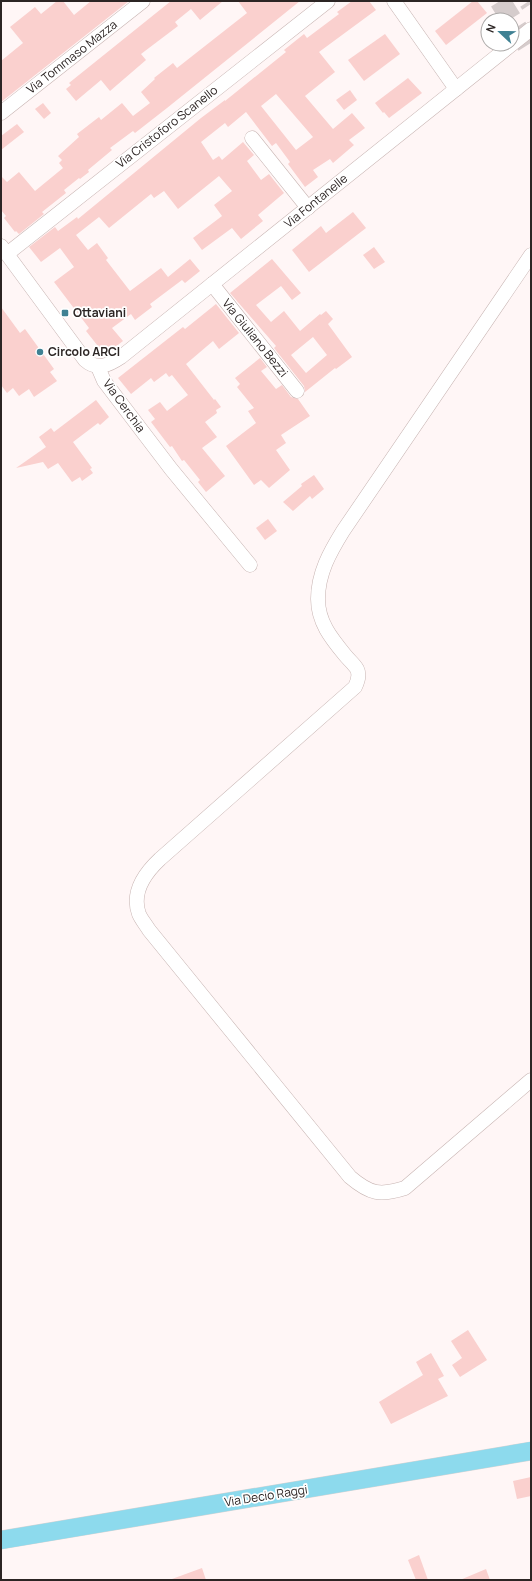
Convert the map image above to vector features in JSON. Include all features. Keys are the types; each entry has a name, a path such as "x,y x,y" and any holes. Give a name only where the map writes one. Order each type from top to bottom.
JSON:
{"main road":[{"name":"Via Decio Raggi","path":"1,1540 531,1452"}],"street":[{"name":"Via Tommaso Mazza","path":"1,113 143,1"},
{"name":"Via Cristoforo Scanello","path":"4,250 328,1"},
{"path":"394,1 456,89"},
{"name":"Via Fontanelle","path":"98,367 107,366 121,357 531,29"},
{"path":"252,138 308,208"},
{"name":"Via Cerchia","path":"4,250 85,360 89,364 98,367 104,381 171,469 250,565"},
{"path":"531,254 328,555 320,577 318,599 321,620 331,638 357,670 358,681 355,687 146,872 139,887 137,900 139,913 149,930 350,1176 360,1185 375,1192 390,1193 405,1188 531,1080"},
{"name":"Via Giuliano Bezzi","path":"212,284 297,391"}],"building":[{"path":"57,1 63,1 74,15 91,1 129,1 1,102 1,61 23,43 10,27 35,7 41,14"},
{"path":"171,1 223,1 200,20 191,9 175,22 178,26 141,54 146,60 110,91 101,80 76,101 66,89 71,85 69,83"},
{"path":"238,1 300,1 135,133 133,131 110,148 112,150 88,170 89,172 64,190 66,193 42,212 44,214 19,234 16,231 15,232 4,218 6,216 1,210 1,176 7,182 19,172 35,191 63,168 59,163 62,160 58,156 79,137 77,134 99,117 101,120 122,103 133,116 150,103 141,92 155,79 154,78 173,63 177,68 247,13"},
{"path":"352,1 369,1 376,10 319,52 335,72 305,96 333,129 352,113 365,128 349,140 354,145 333,163 330,159 313,170 318,177 305,187 288,164 290,162 276,143 272,146 246,112 228,127 225,123 201,142 213,160 219,156 222,160 243,142 254,155 247,161 261,180 269,174 284,193 258,215 263,221 241,239 232,228 202,250 193,238 222,216 214,205 232,191 219,176 178,209 164,191 154,198 151,194 109,228 99,217 76,235 88,250 97,243 108,258 106,260 130,291 161,268 168,277 190,259 200,271 185,283 182,280 150,304 152,307 135,320 131,314 112,328 123,341 105,355 86,331 89,328 54,282 74,267 60,248 41,262 29,247 55,227 58,231 77,217 78,219 201,118 225,101 286,52 284,50 304,34 307,38 339,14 337,12","holes":["276,94 313,137 296,150 261,106"]},
{"path":"473,1 477,1 486,12 480,12 480,18 446,45 435,31"},
{"path":"385,34 400,54 364,81 348,60"},
{"path":"408,78 422,93 389,118 375,103"},
{"path":"350,90 357,100 344,110 336,100"},
{"path":"43,103 51,113 44,119 35,109"},
{"path":"17,124 24,132 1,150 1,136"},
{"path":"353,212 366,228 309,272 292,250 321,226 326,233"},
{"path":"374,247 385,262 374,269 363,255"},
{"path":"272,259 301,293 292,300 281,286 256,305 271,322 284,311 300,331 320,314 321,315 326,311 333,319 328,324 352,357 336,369 335,368 305,392 304,386 274,348 276,346 230,293","holes":["313,337 327,355 306,373 291,355"]},
{"path":"216,304 239,333 219,349 213,341 186,364 221,407 216,410 217,413 205,422 217,437 202,448 225,476 206,492 198,482 200,480 184,460 182,461 172,446 170,447 151,422 155,419 148,410 160,402 167,411 188,395 172,375 169,377 166,373 154,382 151,378 131,394 118,378 183,327 185,329"},
{"path":"1,307 20,333 25,329 54,369 50,372 57,381 34,397 29,389 19,396 13,388 7,393 1,385"},
{"path":"260,358 267,367 261,371 276,389 282,385 291,397 298,399 310,416 281,435 286,443 276,450 290,470 269,488 261,480 254,485 226,446 256,423 248,411 254,408 237,387 240,384 235,378"},
{"path":"96,400 109,417 100,425 98,423 73,442 92,468 90,469 93,473 82,481 80,477 72,482 58,463 48,469 43,462 16,468 46,447 39,437 51,428 54,432"},
{"path":"314,475 324,489 312,499 310,496 293,511 283,502 302,486 301,484"},
{"path":"268,519 277,531 265,540 256,528"},
{"path":"468,1330 487,1360 460,1377 452,1365 462,1358 451,1341"},
{"path":"431,1353 444,1376 438,1379 448,1396 391,1424 379,1402 423,1375 416,1362"},
{"path":"531,1477 531,1496 517,1499 513,1481"},
{"path":"419,1555 428,1580 416,1580 408,1560"},
{"path":"202,1568 206,1580 172,1579"},
{"path":"486,1569 490,1580 460,1580"}],"tunnel":[{"path":"500,1 531,51"}],"place":[{"name":"Ottaviani","path":"65,313"},
{"name":"Circolo ARCI","path":"40,352"}]}
